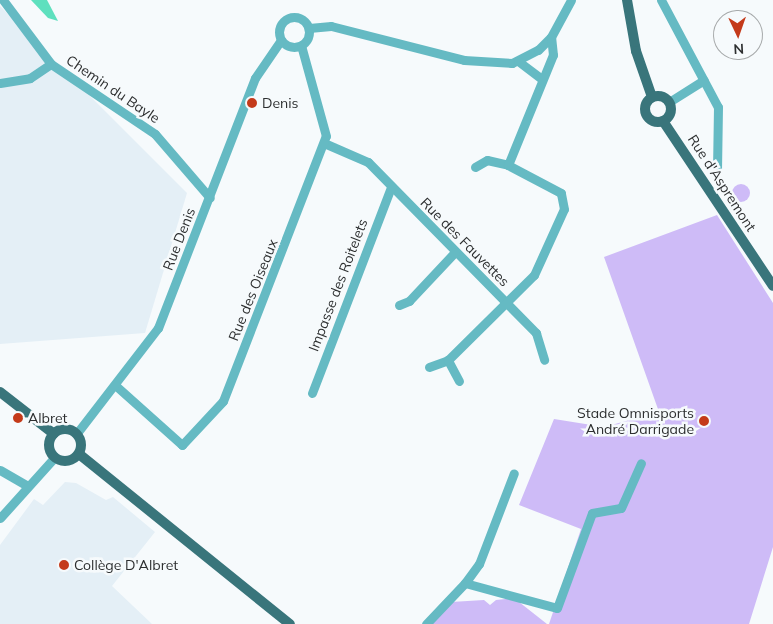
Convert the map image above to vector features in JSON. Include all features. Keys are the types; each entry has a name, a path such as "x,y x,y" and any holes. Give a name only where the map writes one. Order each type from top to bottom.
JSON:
{"main road":[{"path":"627,0 636,51 652,97 645,114 656,122 663,121 671,109 669,102 652,97"},
{"name":"Rue d'Aspremont","path":"663,121 773,286"},
{"path":"0,392 54,434"},
{"path":"65,428 77,433 82,443 78,454 68,460 56,457 49,446 54,434 65,428"},
{"path":"78,454 290,624"}],"street":[{"name":"Chemin du Bayle","path":"3,0 50,64 155,134 210,198"},
{"path":"309,28 331,26 480,63 518,61 551,37 571,0"},
{"path":"661,0 718,107 717,171"},
{"path":"291,17 302,19 309,28 301,45 288,46 281,40 279,29 291,17"},
{"path":"508,165 553,55 551,37"},
{"name":"Rue Denis","path":"77,433 158,328 255,78 281,40"},
{"name":"Rue des Oiseaux","path":"114,385 175,442 187,443 231,384 324,143 326,128 301,45"},
{"path":"518,61 542,79"},
{"path":"0,83 30,78 50,64"},
{"path":"669,102 704,80"},
{"name":"Rue des Fauvettes","path":"324,143 368,162 506,302 541,265 565,200 561,192 508,165 487,160 476,167"},
{"name":"Impasse des Roitelets","path":"312,393 391,187"},
{"path":"398,305 409,301 455,252"},
{"path":"429,367 448,360 506,302 542,339 544,360"},
{"path":"448,360 459,381"},
{"path":"0,518 26,485 56,457"},
{"path":"465,583 534,600 557,608 592,512 621,508 642,463"},
{"path":"0,470 26,485"},
{"path":"426,624 465,583 479,564 514,473"}],"shaded area":[{"path":"31,0 47,0 58,21 48,18"},
{"path":"0,6 187,193 145,333 0,344"},
{"path":"741,184 747,187 750,193 747,199 741,202 735,199 732,193 735,187"},
{"name":"Stade Omnisports André Darrigade","path":"717,215 773,303 773,547 749,624 549,624 581,529 519,505 554,419 604,427 659,412 604,257"},
{"name":"Collège D'Albret","path":"65,482 76,483 106,500 113,497 155,532 112,586 152,624 0,624 0,545 34,499 43,505"},
{"path":"514,598 547,624 431,624 451,602 484,600 490,605 496,600"}],"place":[{"name":"Denis","path":"252,103"},
{"name":"Albret","path":"18,418"},
{"name":"Stade Omnisports André Darrigade","path":"704,421"},
{"name":"Collège D'Albret","path":"64,565"}]}
